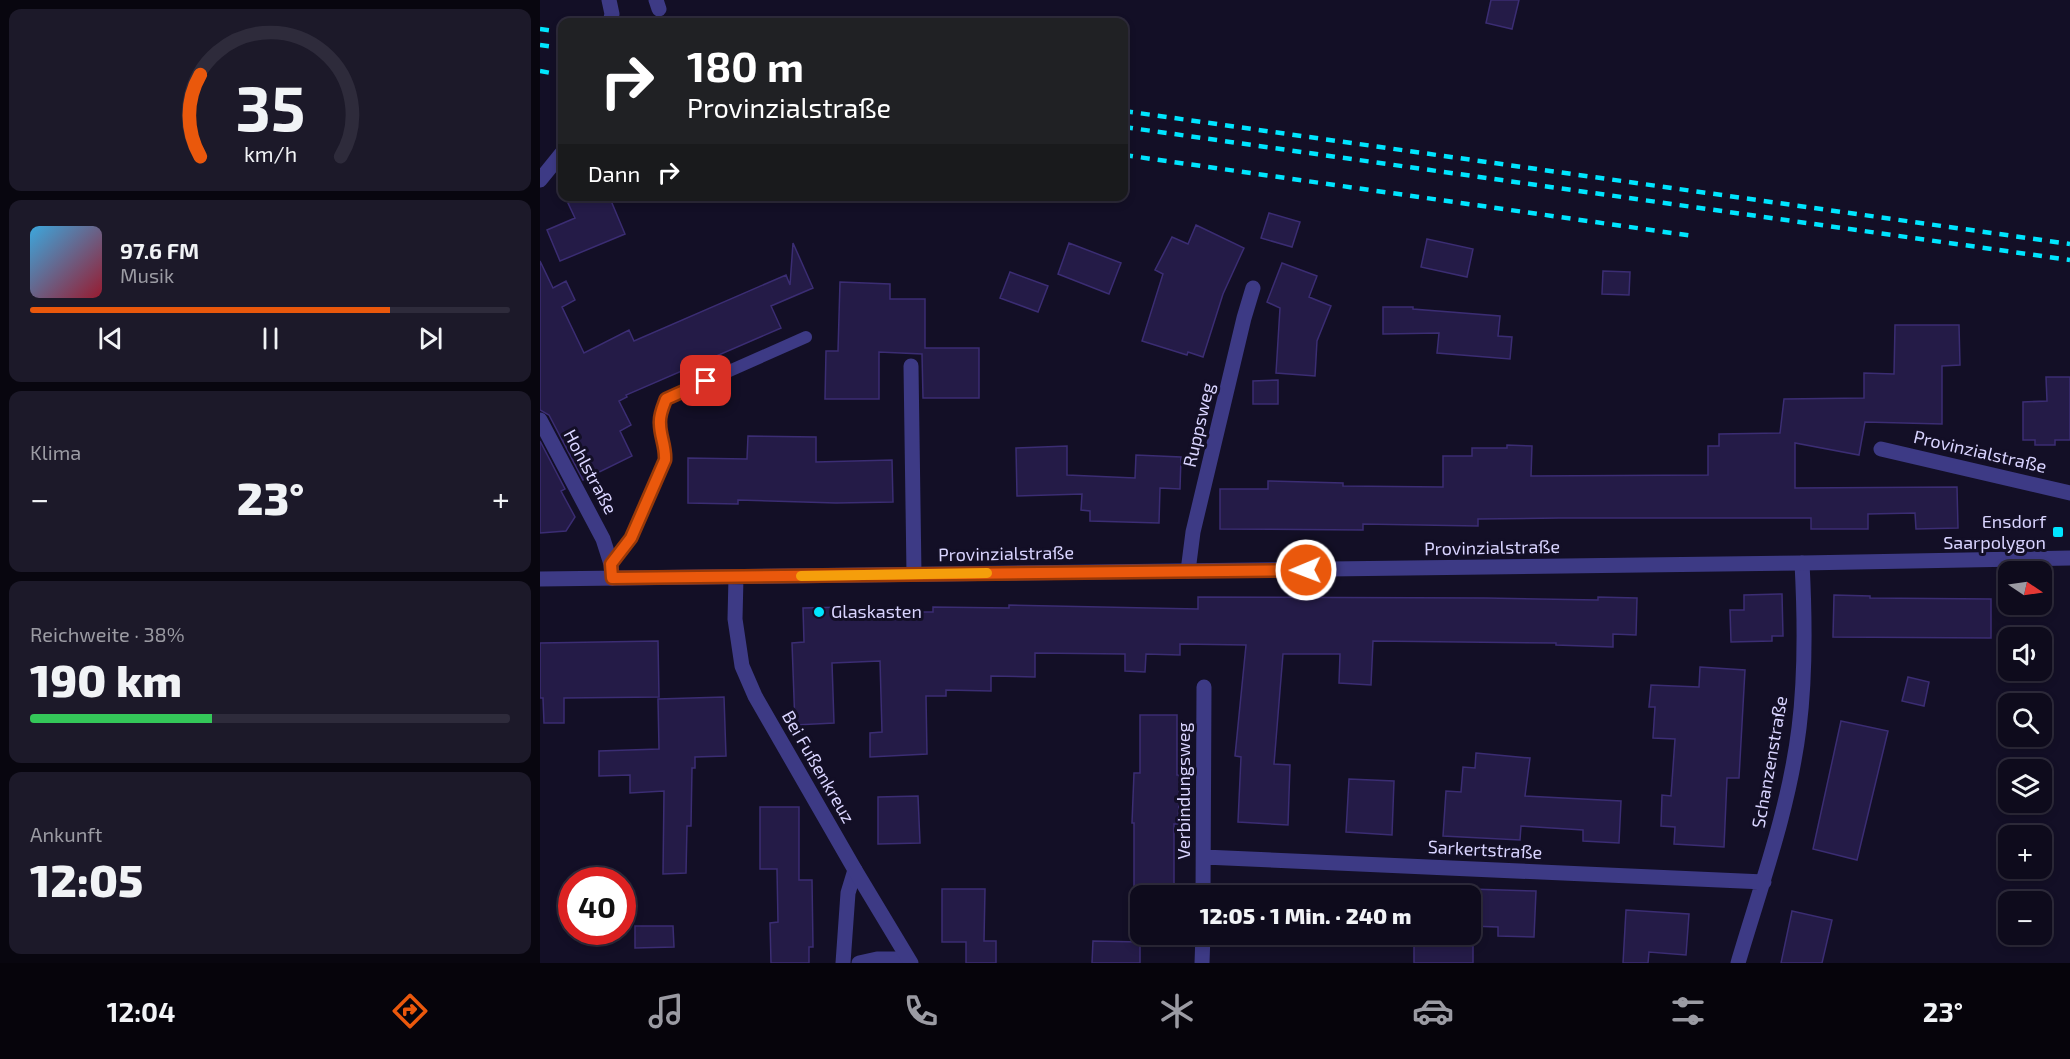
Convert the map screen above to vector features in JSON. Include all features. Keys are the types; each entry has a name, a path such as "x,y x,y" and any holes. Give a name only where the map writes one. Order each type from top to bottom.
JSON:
{"street":[{"path":"540,180 558,158"},
{"name":"Ruppsweg","path":"1188,571 1193,532 1253,288"},
{"name":"Provinzialstraße","path":"911,366 914,574"},
{"name":"Hohlstraße","path":"540,420 603,539 612,571"},
{"name":"Provinzialstraße","path":"1881,449 2070,493"},
{"name":"Provinzialstraße","path":"540,579 612,571 736,577 2070,558"},
{"name":"Schanzenstraße","path":"1738,963 1764,882 1787,796 1799,729 1804,674 1805,623 1802,563"},
{"name":"Bei Fußenkreuz","path":"736,577 735,619 742,666 755,696 910,961"},
{"name":"Verbindungsweg","path":"1203,885 1204,687"},
{"name":"Sarkertstraße","path":"1204,857 1764,882"},
{"path":"843,963 848,893 855,870"},
{"path":"1202,963 1203,945"},
{"path":"859,963 878,959 910,961"}],"lane":[{"path":"612,571 631,538 665,460 666,450 660,424 661,412 666,399 806,337"}],"building":[{"path":"1491,0 1519,0 1512,29 1486,23"},
{"path":"611,201 625,234 560,261 547,230 575,218 568,203"},
{"path":"1269,213 1300,222 1292,247 1261,238"},
{"path":"1196,225 1244,248 1223,294 1203,357 1188,352 1187,355 1142,341 1163,274 1155,270 1172,237 1188,244"},
{"path":"1427,239 1473,249 1467,277 1421,267"},
{"path":"793,243 813,288 771,306 781,328 626,395 627,397 619,401 631,425 620,431 632,456 583,480 549,415 540,410 540,261 553,288 566,281 575,300 562,307 584,353 629,330 634,341 786,275 790,285"},
{"path":"1069,243 1121,263 1109,294 1058,274"},
{"path":"1282,263 1317,276 1309,297 1331,306 1317,341 1315,376 1276,373 1280,308 1267,302"},
{"path":"1603,271 1630,272 1629,295 1602,294"},
{"path":"1010,272 1048,286 1038,312 1000,298"},
{"path":"840,282 890,284 890,299 925,299 925,348 979,348 979,398 923,398 922,354 879,352 879,399 825,399 826,351 838,351"},
{"path":"1383,307 1413,307 1413,309 1500,316 1498,336 1512,337 1510,359 1437,353 1439,333 1383,334"},
{"path":"1895,325 1959,325 1960,365 1942,366 1942,424 1865,422 1859,455 1795,443 1795,488 1957,487 1958,528 1916,529 1915,513 1868,514 1868,529 1811,529 1811,518 1559,518 1478,519 1478,526 1363,524 1363,530 1220,529 1220,489 1268,489 1268,481 1343,483 1343,486 1443,487 1443,456 1472,456 1472,448 1507,448 1507,445 1532,446 1531,476 1708,475 1708,446 1719,446 1719,434 1780,433 1784,399 1864,398 1864,373 1894,374"},
{"path":"2046,377 2070,377 2070,440 2055,440 2055,445 2035,445 2035,440 2023,440 2023,402 2047,401"},
{"path":"1278,380 1278,404 1253,404 1253,381"},
{"path":"748,436 816,437 816,462 892,460 893,502 738,500 738,504 688,503 688,458 747,459"},
{"path":"540,441 565,489 561,491 575,517 566,531 540,533"},
{"path":"1067,446 1067,475 1135,478 1136,455 1181,457 1180,489 1160,488 1159,523 1090,521 1090,511 1081,510 1082,494 1017,496 1016,448"},
{"path":"1782,594 1783,636 1772,636 1772,641 1731,642 1730,610 1744,610 1744,595"},
{"path":"1834,595 1870,596 1870,598 1991,599 1991,638 1833,637"},
{"path":"1198,597 1598,600 1598,597 1637,598 1636,635 1613,634 1613,647 1556,645 1556,643 1373,641 1371,685 1339,683 1340,654 1283,654 1274,764 1290,765 1288,825 1238,822 1241,757 1235,756 1246,645 1180,644 1180,655 1146,654 1145,672 1125,671 1125,654 1035,653 1035,677 991,676 991,691 946,690 946,696 926,696 927,754 870,757 870,733 882,732 880,661 832,663 834,723 795,725 792,643 804,642 803,608 846,607 846,612 933,612 933,607 1009,608 1009,605 1198,609"},
{"path":"658,641 659,697 564,698 564,723 544,723 543,698 540,698 540,643"},
{"path":"1700,667 1745,670 1739,778 1727,778 1724,847 1674,844 1675,827 1661,826 1662,795 1671,796 1675,739 1653,738 1655,707 1649,707 1651,685 1699,687"},
{"path":"1908,677 1929,682 1924,706 1902,701"},
{"path":"724,697 726,756 695,757 695,768 692,768 691,826 687,826 686,873 663,874 664,791 630,793 630,775 599,776 599,751 659,749 658,699"},
{"path":"1140,715 1177,715 1177,775 1180,775 1178,824 1174,824 1174,885 1134,885 1134,823 1132,823 1134,773 1140,773"},
{"path":"1841,721 1888,731 1857,860 1813,849"},
{"path":"1476,753 1530,758 1525,796 1621,801 1619,843 1583,841 1583,830 1521,826 1520,840 1443,836 1446,791 1461,792 1463,767 1475,768"},
{"path":"1349,779 1394,781 1392,835 1346,832"},
{"path":"918,796 920,843 878,844 878,797"},
{"path":"760,807 799,807 799,880 812,880 813,947 809,947 809,963 771,963 770,923 778,922 777,869 760,869"},
{"path":"942,889 985,889 984,941 996,941 996,963 966,963 966,942 942,942"},
{"path":"1481,889 1536,891 1534,937 1498,936 1498,927 1481,926"},
{"path":"1626,910 1689,914 1686,955 1649,952 1648,963 1623,963"},
{"path":"1792,911 1832,920 1822,963 1781,963"},
{"path":"636,926 673,926 674,947 635,948"},
{"path":"1093,941 1130,942 1130,945 1140,945 1140,963 1092,963"},
{"path":"1414,945 1473,946 1473,963 1414,963"}],"railway":[{"path":"540,29 558,31"},
{"path":"540,45 558,47"},
{"path":"540,71 558,74"},
{"path":"1128,112 2070,244"},
{"path":"1128,128 2070,260"},
{"path":"1128,156 1693,236"}],"slow traffic":[{"path":"801,576 987,573"}],"place":[{"name":"Ensdorf Saarpolygon","path":"2058,532"},
{"name":"Glaskasten","path":"819,612"}],"route":[{"path":"706,381 666,399 661,412 660,424 666,450 665,460 631,538 611,564 612,578 1306,570"}]}
